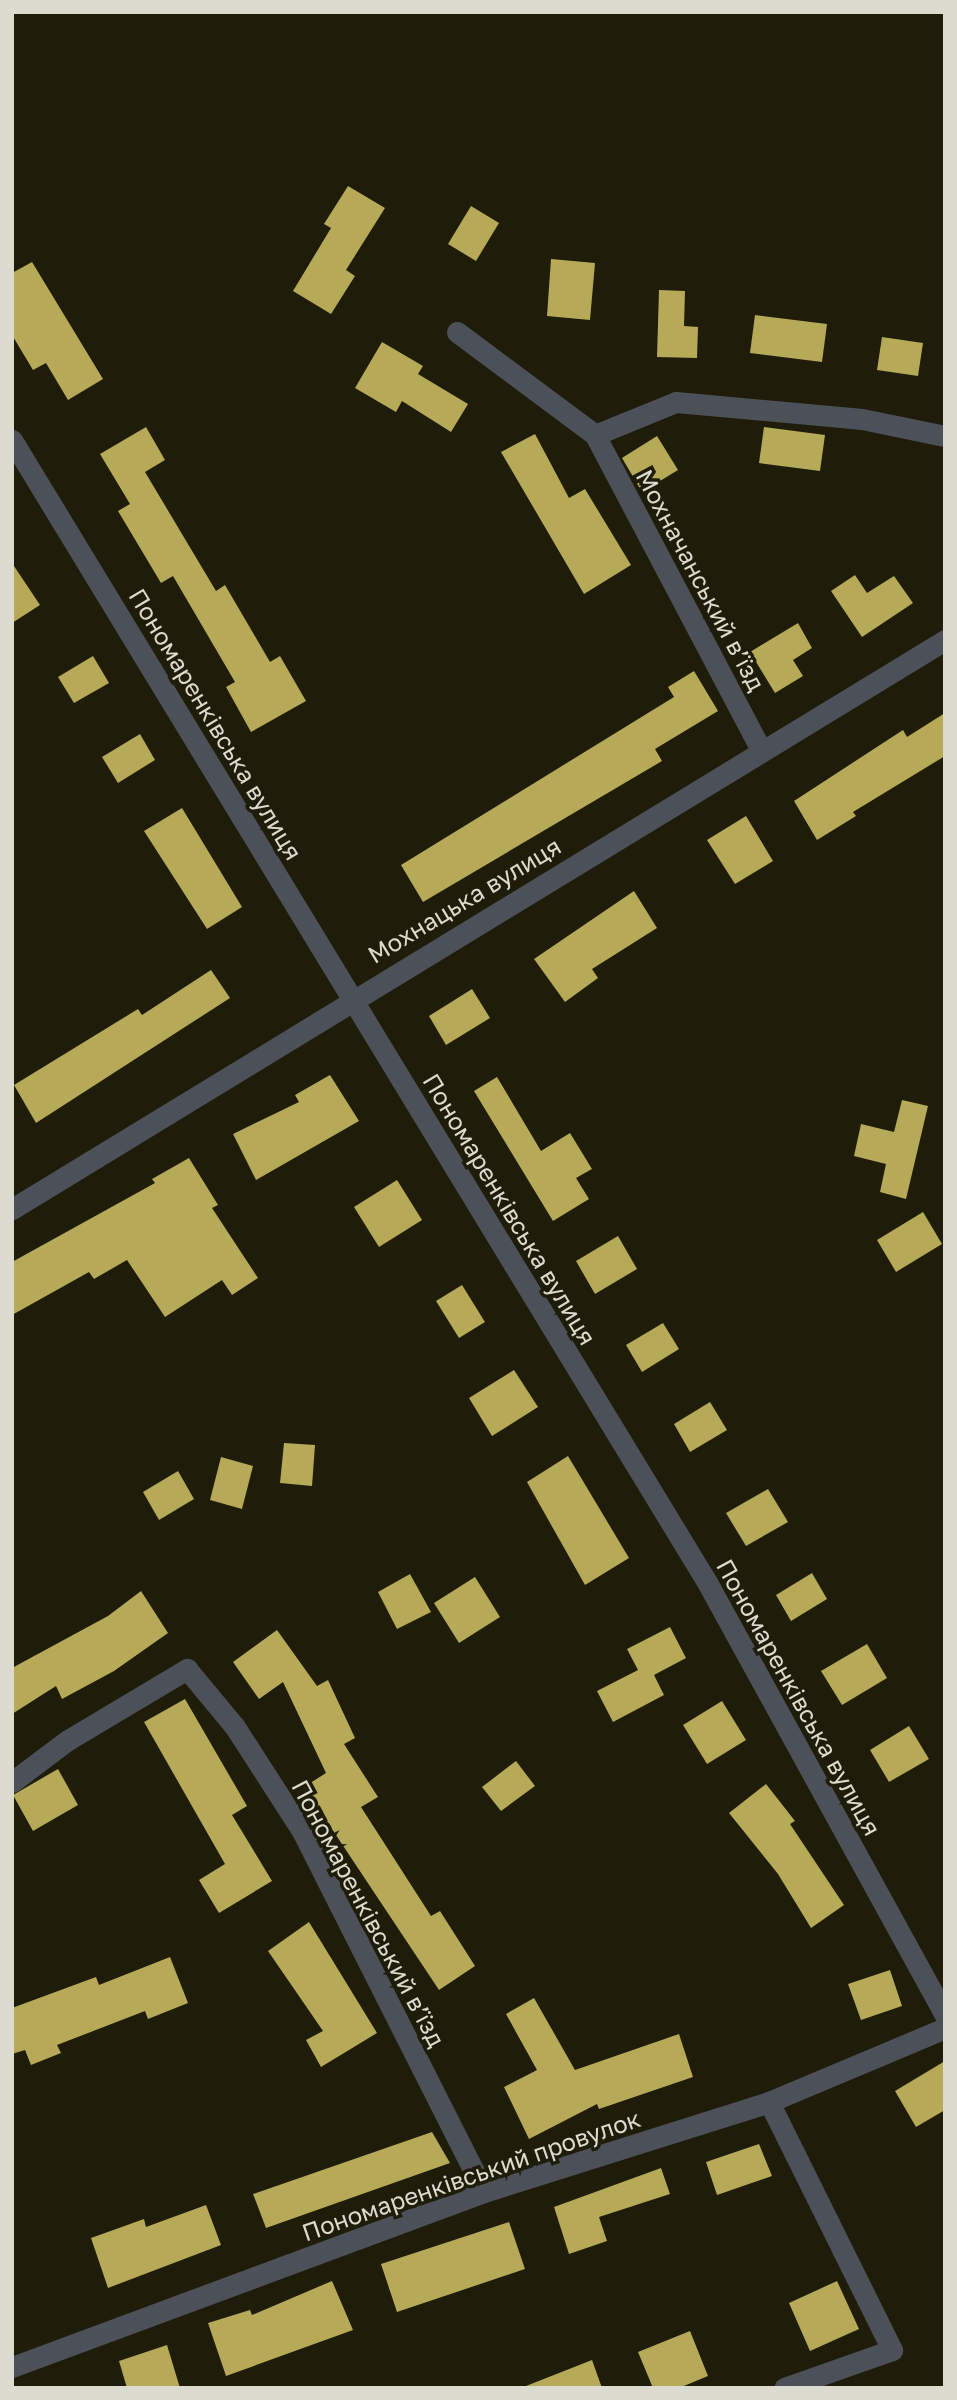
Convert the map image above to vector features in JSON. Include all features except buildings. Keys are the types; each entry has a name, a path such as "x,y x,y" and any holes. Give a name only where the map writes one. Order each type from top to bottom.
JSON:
{"street":[{"name":"Мохначанський в’їзд","path":"457,332 595,435 761,750"},
{"path":"595,435 676,402 862,419 945,436"},
{"name":"Пономаренківська вулиця","path":"12,440 708,1584 945,2015"},
{"name":"Мохнацька вулиця","path":"12,1209 352,998 945,640"},
{"name":"Пономаренківський в’їзд","path":"12,1782 68,1740 187,1669 235,1727 302,1831 484,2192"},
{"name":"Пономаренківський провулок","path":"12,2367 484,2192 769,2102 945,2028"},
{"path":"769,2102 892,2350 784,2388"}]}
